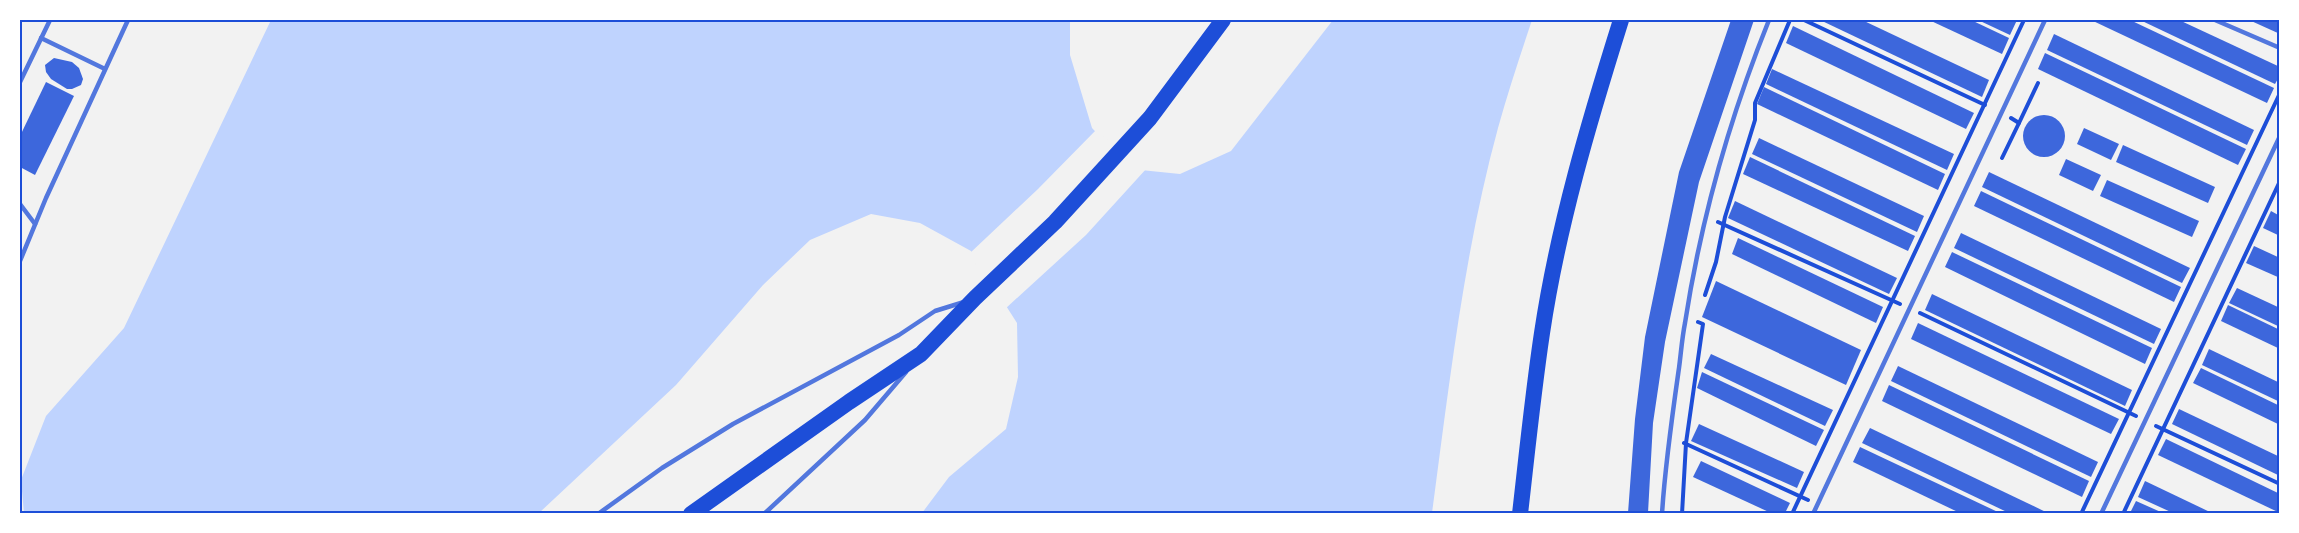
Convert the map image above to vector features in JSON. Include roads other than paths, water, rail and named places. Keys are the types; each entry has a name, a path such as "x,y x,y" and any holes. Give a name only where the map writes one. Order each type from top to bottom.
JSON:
{"highway":[{"path":"691,513 921,354 991,282 1055,222 1150,118 1223,20"},
{"path":"1520,513 1542,331 1563,226 1585,137 1621,20"}],"lane":[{"path":"20,82 50,20"},
{"path":"20,261 128,20"},
{"path":"1662,513 1668,440 1684,324 1706,217 1735,112 1768,20"},
{"path":"1813,513 2045,20"},
{"path":"2216,20 2280,48"},
{"path":"41,38 105,69"},
{"path":"2102,513 2280,136"},
{"path":"20,204 35,224"},
{"path":"598,513 662,468 733,424 899,335 935,311 975,298"},
{"path":"764,513 865,420 921,354"}],"water":[{"path":"271,20 1070,20 1070,55 1092,128 1131,169 1180,174 1231,151 1333,20 1532,20 1498,128 1476,223 1451,368 1432,513 922,513 949,477 1006,429 1018,377 1017,323 971,251 920,223 871,214 810,240 763,285 676,385 539,513 24,513 21,480 46,416 124,328"}]}
